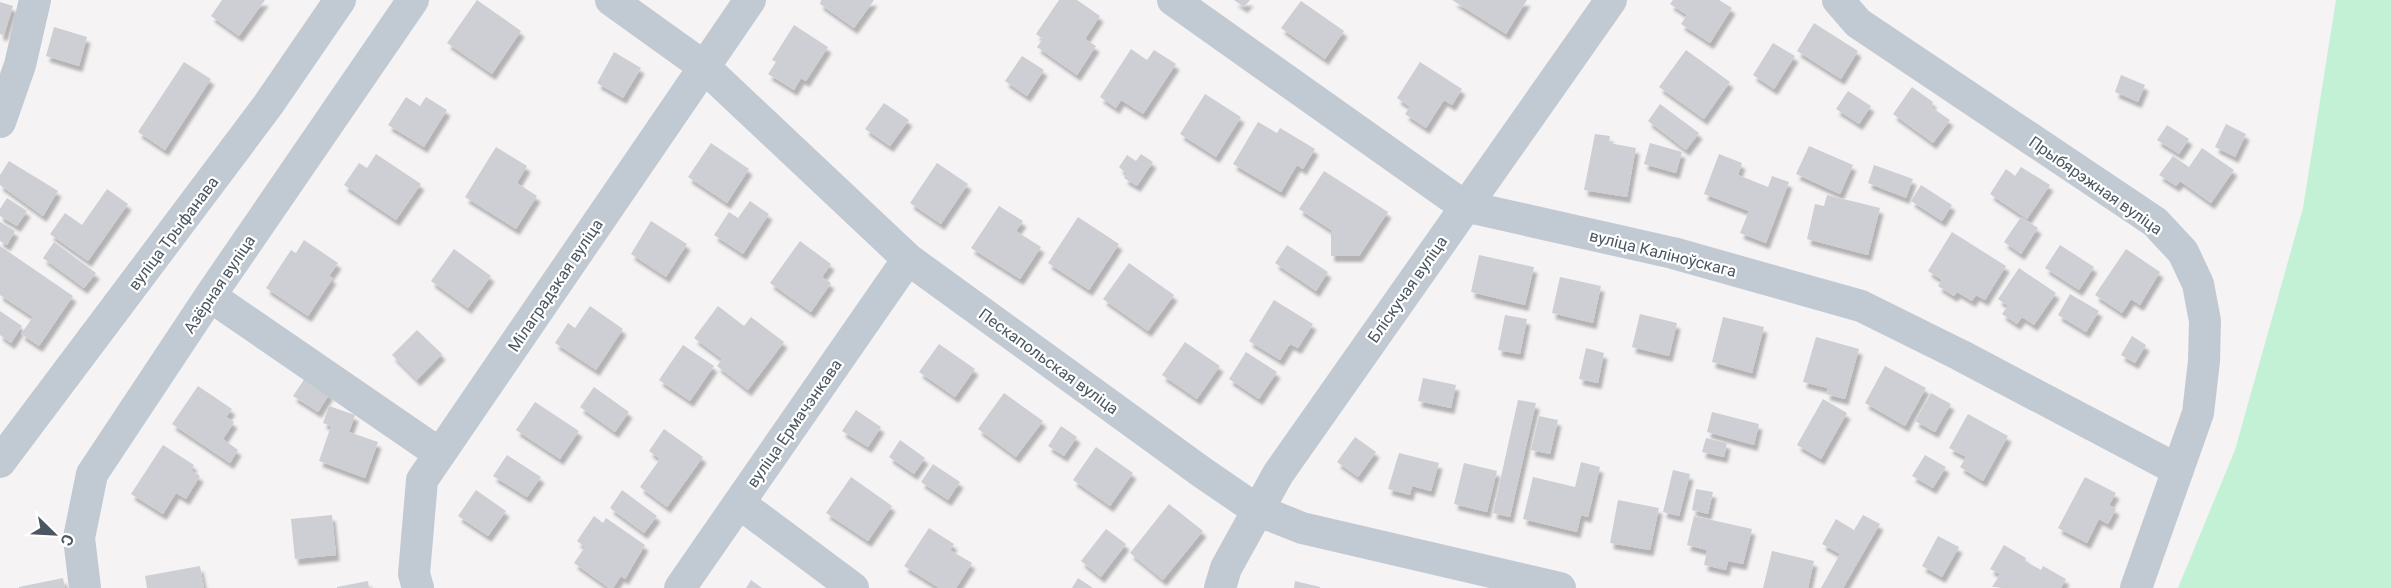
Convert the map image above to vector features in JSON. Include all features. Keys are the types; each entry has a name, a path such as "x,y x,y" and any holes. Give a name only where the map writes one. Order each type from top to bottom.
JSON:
{"street":[{"path":"0,122 10,62 35,0"},
{"name":"вуліца Трыфанава","path":"0,462 268,105 340,0"},
{"name":"Азёрная вуліца","path":"85,588 79,538 92,474 412,0"},
{"name":"Пескапольская вуліца","path":"611,0 703,66 908,259 1257,510 1302,528 1560,588"},
{"name":"Мілаградзкая вуліца","path":"418,588 414,574 422,480 750,0"},
{"name":"вуліца Каліноўскага","path":"1173,0 1464,206 1673,253 1861,306 1960,355 2178,470"},
{"name":"Бліскучая вуліца","path":"1220,588 1226,568 1278,474 1464,206 1611,0"},
{"name":"Прыбярэжная вуліца","path":"1838,0 1858,23 2155,222 2183,252 2198,284 2205,321 2204,361 2198,413 2136,588"},
{"name":"вуліца Ермачэнкава","path":"680,588 908,259"},
{"path":"210,296 440,454"},
{"path":"739,504 853,588"}],"green space":[{"path":"2336,0 2391,0 2391,588 2178,588 2235,450 2303,208"}],"building":[{"path":"222,0 265,0 239,36 211,16"},
{"path":"477,0 521,31 492,74 447,43"},
{"path":"821,0 874,0 854,28 820,4"},
{"path":"1059,0 1077,0 1100,16 1085,39 1096,46 1077,75 1037,47 1043,39 1036,34"},
{"path":"1234,0 1250,0 1244,7"},
{"path":"1452,0 1527,0 1506,34"},
{"path":"1673,0 1719,0 1732,8 1710,43 1681,24 1687,15 1670,4"},
{"path":"1301,1 1344,31 1325,59 1281,28"},
{"path":"0,2 13,6 4,35 0,34"},
{"path":"1814,23 1858,51 1841,79 1797,51"},
{"path":"794,25 828,47 806,81 801,78 794,90 768,74 776,62 772,60"},
{"path":"54,27 87,37 79,66 46,56"},
{"path":"1773,43 1795,56 1774,89 1753,75"},
{"path":"1131,49 1147,60 1154,50 1176,64 1143,114 1121,100 1116,108 1100,97"},
{"path":"1686,50 1730,82 1704,119 1659,87"},
{"path":"614,52 641,68 623,98 597,83"},
{"path":"1022,56 1044,70 1027,96 1005,81"},
{"path":"184,62 211,79 165,150 138,132"},
{"path":"1420,62 1462,89 1452,105 1444,100 1426,128 1405,114 1410,107 1397,98"},
{"path":"2121,75 2145,85 2138,102 2115,92"},
{"path":"1912,87 1933,102 1931,107 1950,120 1933,143 1893,114"},
{"path":"1848,91 1871,106 1859,124 1836,109"},
{"path":"1205,94 1241,117 1216,157 1180,134"},
{"path":"406,97 420,106 426,97 447,110 424,147 388,125"},
{"path":"884,103 909,120 890,146 865,129"},
{"path":"1660,104 1699,133 1686,150 1648,121"},
{"path":"1258,122 1277,133 1280,128 1315,149 1303,169 1297,165 1281,192 1233,164"},
{"path":"2226,124 2246,134 2235,157 2215,147"},
{"path":"2167,125 2189,139 2179,154 2157,140"},
{"path":"1595,134 1610,136 1609,143 1636,148 1627,197 1584,190"},
{"path":"711,143 749,169 727,203 688,177"},
{"path":"1650,143 1682,152 1676,173 1644,164"},
{"path":"1809,146 1853,165 1840,194 1796,174"},
{"path":"496,147 527,166 517,183 537,196 516,229 465,197"},
{"path":"2202,148 2234,170 2211,203 2180,181 2176,186 2159,175 2173,156 2189,167"},
{"path":"376,154 421,184 396,220 344,185 359,163 367,168"},
{"path":"1141,154 1153,162 1137,186 1124,178 1127,174 1119,167 1127,155 1136,161"},
{"path":"1719,154 1742,163 1738,175 1768,187 1772,176 1789,182 1766,243 1740,233 1749,211 1704,194"},
{"path":"9,161 58,191 43,216 0,185 0,175"},
{"path":"937,163 968,184 941,224 910,203"},
{"path":"1874,165 1913,179 1906,198 1868,183"},
{"path":"2021,167 2050,185 2027,219 1990,194 2006,169 2015,176"},
{"path":"1324,171 1388,212 1359,256 1331,256 1331,230 1299,209"},
{"path":"1921,185 1952,205 1942,221 1911,201"},
{"path":"107,189 128,204 88,261 50,234 65,213 82,225"},
{"path":"1827,195 1880,208 1868,255 1807,239 1815,204 1824,206"},
{"path":"7,198 27,211 17,226 0,216 0,209"},
{"path":"750,201 769,214 743,254 714,235 729,212 738,218"},
{"path":"999,206 1023,221 1016,231 1041,247 1020,279 971,248"},
{"path":"1078,217 1119,244 1089,290 1048,263"},
{"path":"2021,217 2038,228 2021,254 2004,242"},
{"path":"651,221 687,244 666,277 631,254"},
{"path":"0,222 15,231 7,245 0,241"},
{"path":"1952,232 2006,266 1985,300 1976,295 1972,301 1957,292 1954,296 1938,286 1942,280 1928,271"},
{"path":"304,240 338,263 329,276 333,278 308,316 266,288 291,250 296,253"},
{"path":"800,241 831,264 822,277 831,283 811,312 770,283"},
{"path":"54,242 96,273 84,288 43,258"},
{"path":"1287,245 1328,272 1316,291 1275,263"},
{"path":"2060,245 2094,267 2079,290 2045,268"},
{"path":"0,246 73,296 39,346 21,334 33,317 0,295"},
{"path":"454,249 491,276 468,308 431,281"},
{"path":"2126,249 2160,272 2140,305 2131,299 2122,313 2095,295"},
{"path":"1479,255 1534,267 1525,305 1471,292"},
{"path":"1129,263 1174,295 1148,331 1103,299"},
{"path":"2019,268 2056,293 2034,325 2022,317 2017,324 2002,314 2008,306 1998,299"},
{"path":"1560,277 1601,286 1593,323 1552,313"},
{"path":"2070,294 2099,311 2086,332 2058,315"},
{"path":"1274,300 1313,324 1298,348 1290,344 1280,360 1249,341"},
{"path":"590,306 623,329 596,370 555,343 568,323 575,328"},
{"path":"718,306 744,326 751,317 784,342 748,390 717,366 722,359 694,338"},
{"path":"0,311 22,326 11,343 0,335"},
{"path":"1640,314 1677,323 1669,356 1632,347"},
{"path":"1505,315 1527,319 1520,354 1498,350"},
{"path":"1723,317 1764,327 1752,373 1712,362"},
{"path":"417,330 442,354 417,380 392,355"},
{"path":"2132,336 2146,345 2135,363 2121,355"},
{"path":"1816,337 1859,349 1845,399 1826,394 1828,388 1803,382"},
{"path":"1185,342 1220,366 1197,399 1162,375"},
{"path":"939,344 975,369 955,397 919,372"},
{"path":"683,345 714,366 690,401 659,380"},
{"path":"1586,348 1604,353 1598,383 1579,379"},
{"path":"1246,352 1277,372 1259,399 1229,379"},
{"path":"1885,366 1926,388 1905,426 1865,403"},
{"path":"305,378 330,393 318,412 293,396"},
{"path":"1423,378 1456,385 1451,408 1418,401"},
{"path":"198,386 232,409 226,417 234,422 223,439 238,450 230,463 172,424"},
{"path":"594,387 629,412 615,432 580,407"},
{"path":"1004,393 1043,421 1016,457 978,429"},
{"path":"1931,393 1951,404 1935,432 1915,421"},
{"path":"1823,399 1847,413 1821,459 1797,445"},
{"path":"1518,400 1536,403 1510,517 1493,513"},
{"path":"535,402 579,431 560,459 516,430"},
{"path":"329,406 355,415 349,432 378,442 365,478 319,461 331,426 323,423"},
{"path":"856,410 881,427 868,447 842,431"},
{"path":"1712,412 1759,424 1754,445 1707,432"},
{"path":"1968,414 2008,436 1983,481 1960,467 1966,457 1949,448"},
{"path":"1539,416 1558,420 1550,454 1531,450"},
{"path":"1061,426 1077,437 1064,456 1048,446"},
{"path":"664,429 703,457 667,507 640,487 660,459 649,451"},
{"path":"1355,437 1376,452 1358,477 1337,462"},
{"path":"1706,438 1727,443 1724,457 1702,452"},
{"path":"900,440 925,458 914,474 889,457"},
{"path":"163,445 194,465 191,470 200,476 186,499 176,493 163,514 131,494"},
{"path":"1096,447 1133,473 1110,506 1073,480"},
{"path":"1399,453 1439,463 1431,491 1412,486 1410,495 1388,489"},
{"path":"507,455 541,477 527,497 493,476"},
{"path":"1925,455 1946,467 1933,488 1912,476"},
{"path":"1581,462 1600,467 1588,517 1581,515 1577,532 1523,519 1533,477 1575,487"},
{"path":"1464,463 1497,471 1487,512 1454,504"},
{"path":"933,464 960,482 948,500 921,482"},
{"path":"1673,470 1690,474 1679,516 1663,512"},
{"path":"851,477 892,506 868,541 826,513"},
{"path":"2085,477 2116,493 2109,505 2116,509 2108,524 2099,519 2087,543 2058,528"},
{"path":"1696,489 1713,492 1708,514 1692,510"},
{"path":"476,490 506,511 488,536 458,516"},
{"path":"622,490 657,516 644,533 610,508"},
{"path":"1618,500 1659,508 1650,550 1610,543"},
{"path":"1169,504 1203,531 1163,580 1130,553"},
{"path":"332,515 336,555 295,559 291,519"},
{"path":"1863,515 1880,524 1843,588 1821,588 1840,554 1822,544 1836,519 1854,530"},
{"path":"594,516 603,523 606,518 645,545 625,579 621,576 613,588 609,588 574,563 585,547 577,541"},
{"path":"1694,516 1752,529 1743,564 1728,561 1726,570 1704,565 1707,550 1687,545"},
{"path":"929,528 954,544 950,550 972,563 956,588 939,588 904,566"},
{"path":"1106,529 1126,544 1101,577 1081,561"},
{"path":"1938,536 1959,547 1942,577 1922,566"},
{"path":"2004,545 2041,570 2043,566 2066,579 2061,588 1992,587 2000,574 1990,569"},
{"path":"1772,551 1814,561 1808,588 1763,588"},
{"path":"200,566 204,588 147,588 145,576"},
{"path":"63,578 65,588 19,588 19,587"},
{"path":"1078,578 1093,588 1072,588"},
{"path":"751,580 762,588 746,588"},
{"path":"368,581 369,588 337,588 337,587"},
{"path":"1295,581 1320,587 1320,588 1294,588"}]}
